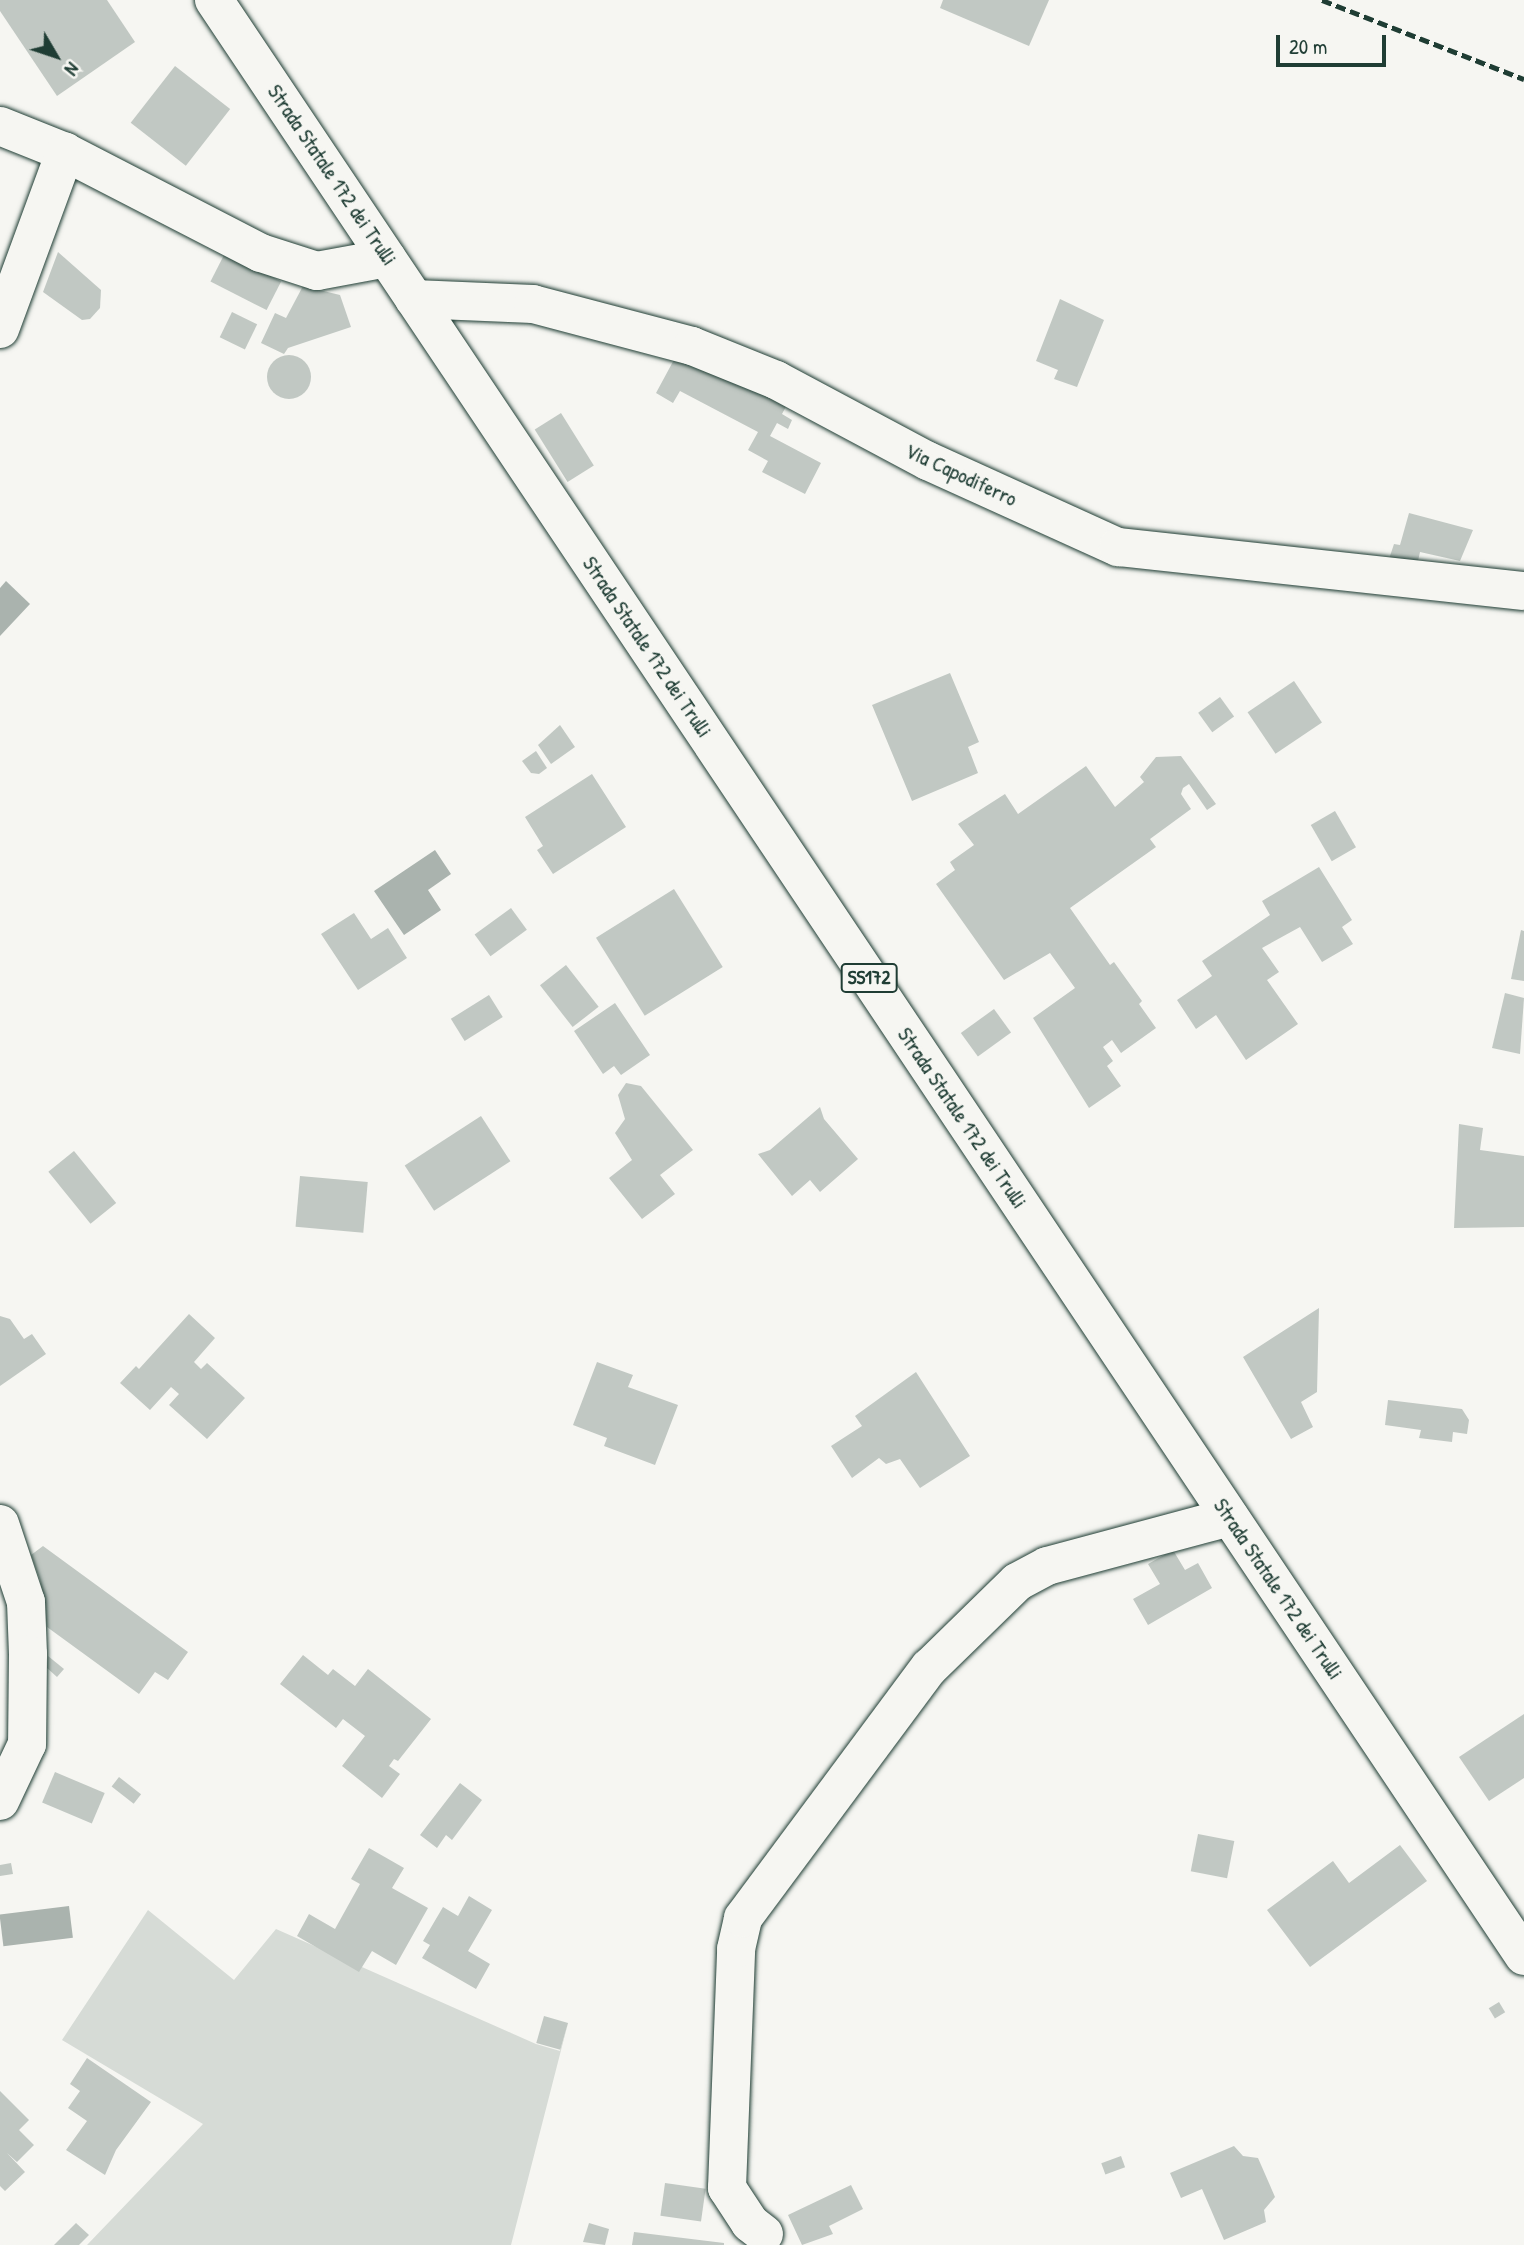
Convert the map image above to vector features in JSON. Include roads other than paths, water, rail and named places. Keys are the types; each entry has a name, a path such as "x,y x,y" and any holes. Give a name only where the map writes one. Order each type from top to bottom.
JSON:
{"street":[{"name":"Strada Statale 172 dei Trulli","path":"214,0 1524,1956"},
{"path":"0,126 65,152 261,253 317,271 387,258"},
{"path":"0,329 65,152"},
{"name":"Via Capodiferro","path":"414,299 533,304 692,346 776,380 928,461 1118,547 1524,591"},
{"path":"764,2234 750,2223 727,2188 736,1949 743,1918 929,1668 1017,1582 1048,1566 1230,1517"},
{"path":"0,1524 26,1602 28,1654 27,1744 0,1801"}],"railway":[{"path":"1322,0 1524,79"}]}
